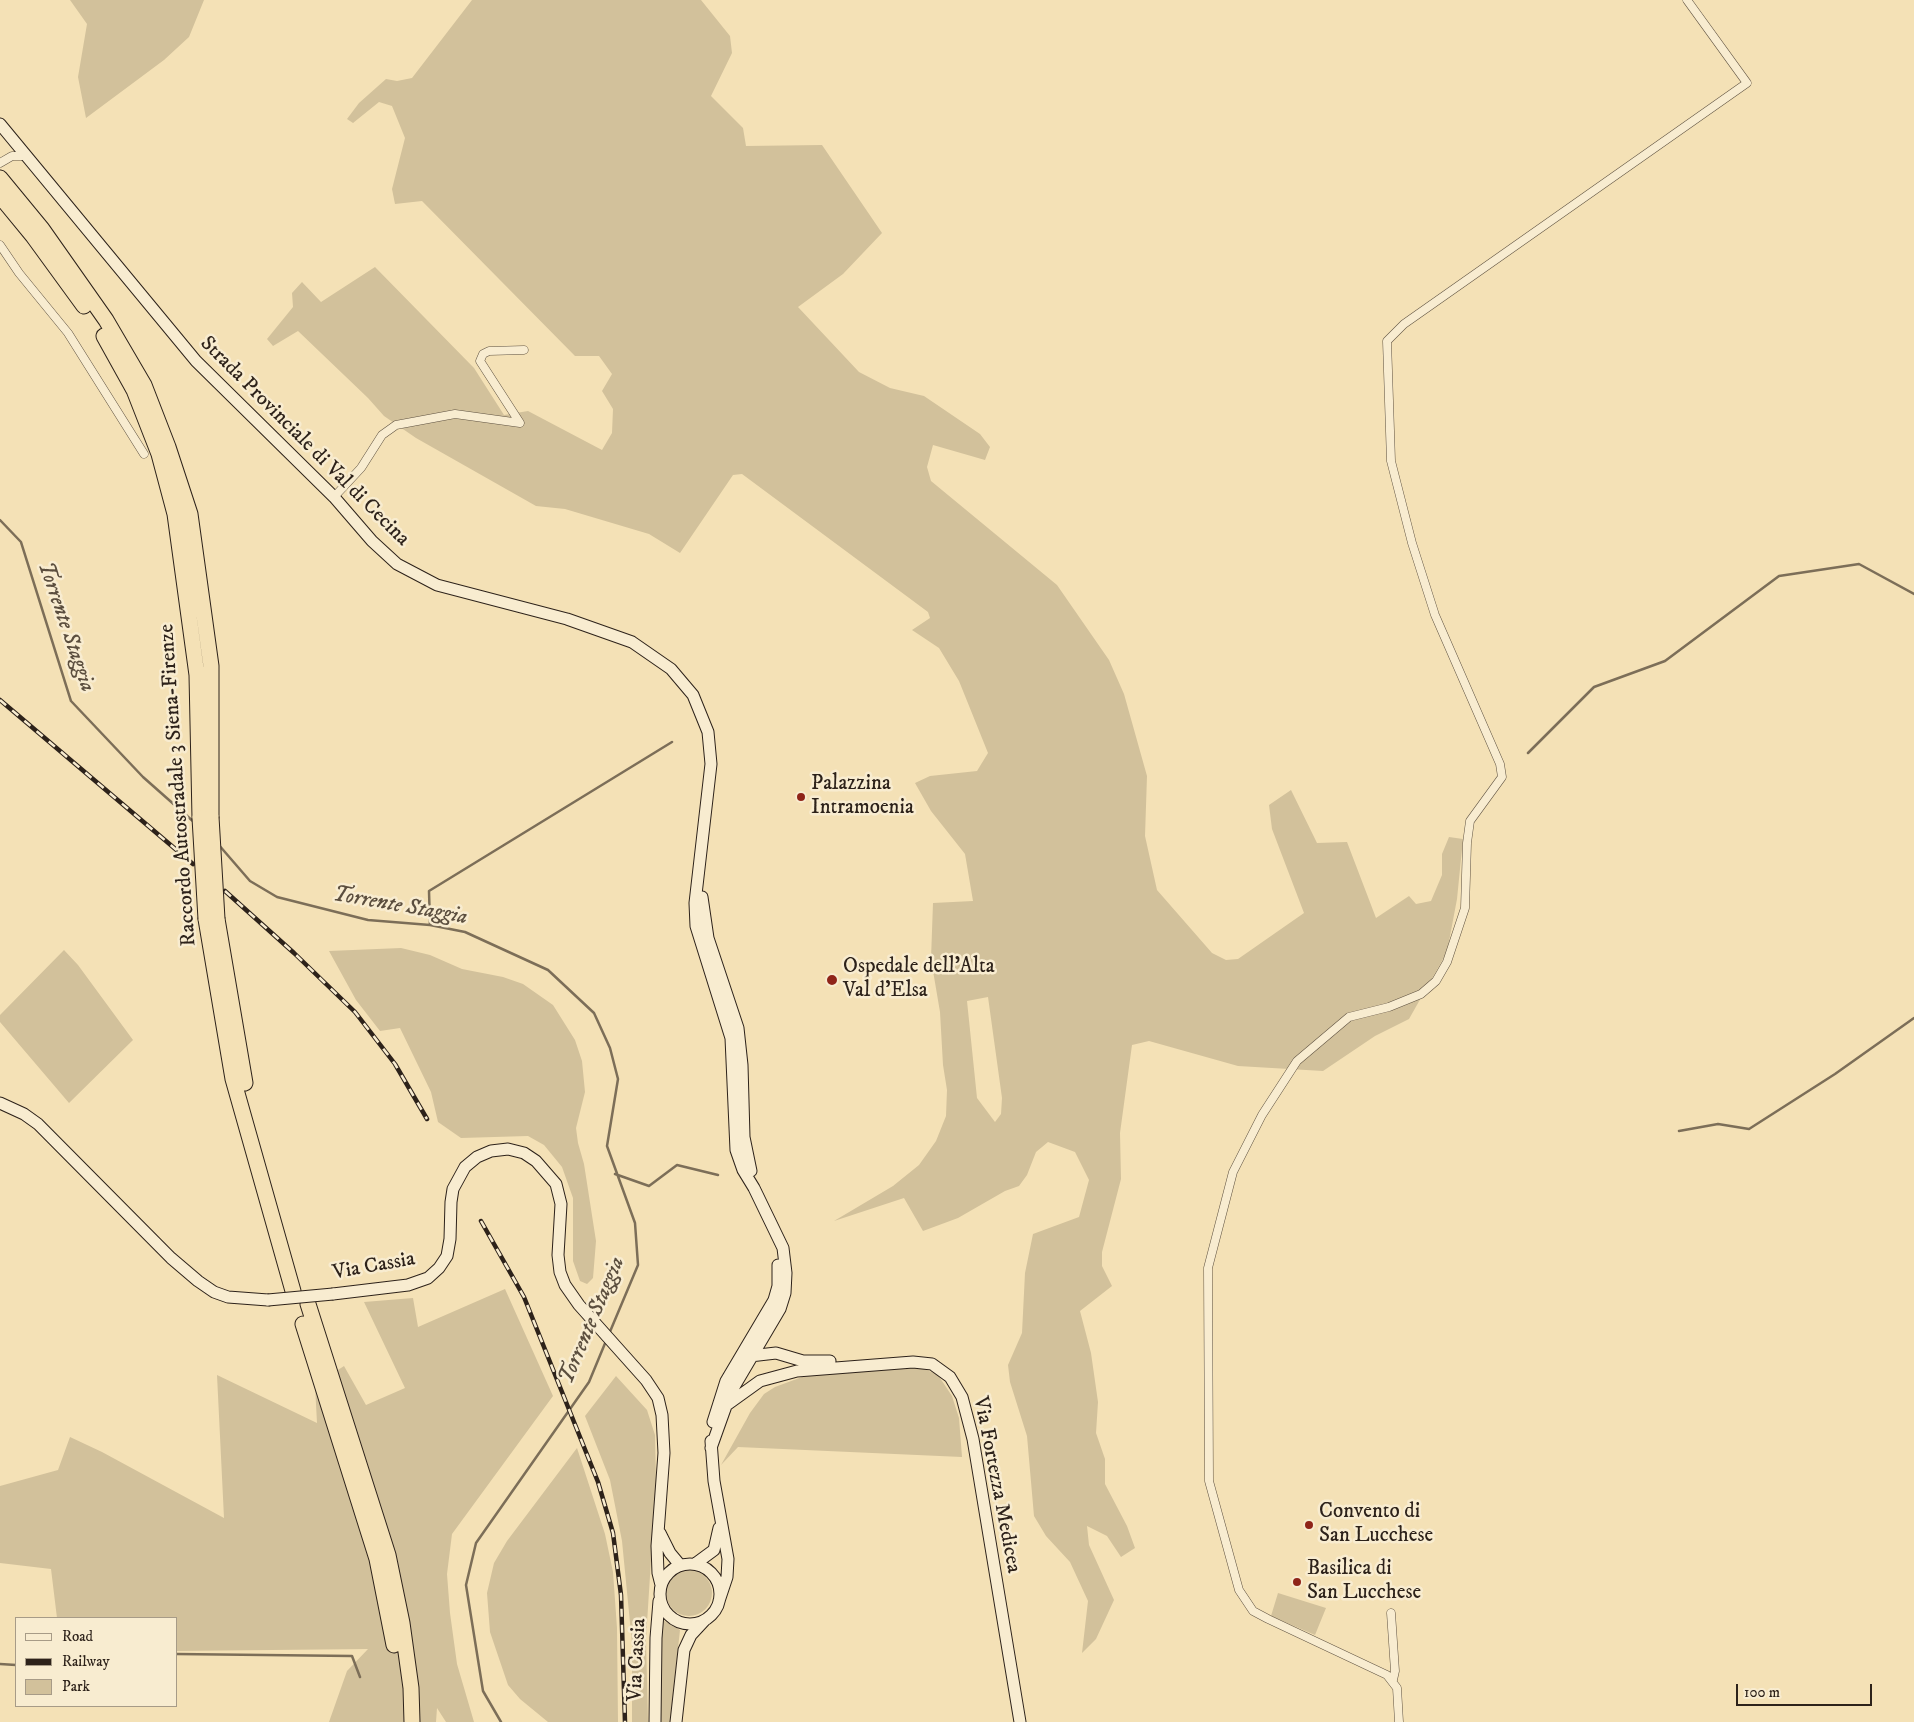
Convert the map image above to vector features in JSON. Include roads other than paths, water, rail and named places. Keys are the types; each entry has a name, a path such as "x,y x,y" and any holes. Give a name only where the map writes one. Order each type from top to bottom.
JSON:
{"highway":[{"name":"Raccordo Autostradale 3 Siena-Firenze","path":"0,178 42,229 106,320 144,385 168,447 190,514 211,666 205,817"},
{"name":"Raccordo Autostradale 3 Siena-Firenze","path":"0,196 33,236 98,326 134,390 159,454 175,514 197,675 212,919 233,1079 300,1297 377,1559 392,1628 401,1691 402,1722"},
{"name":"Raccordo Autostradale 3 Siena-Firenze","path":"300,1297 388,1555 402,1623 412,1722"}],"main road":[{"name":"Strada Provinciale di Val di Cecina","path":"0,124 196,361 334,497 372,541 398,564 437,585 567,618 632,642 671,669 693,695 710,739 711,771 702,859 695,903 696,926 728,1026 733,1062 736,1145 743,1170 754,1188 784,1252 786,1283 780,1308 734,1386 725,1406 712,1448"},
{"name":"Strada Provinciale di Val di Cecina","path":"702,859 702,898 706,930 737,1023 742,1064 744,1142 754,1188"},
{"name":"Via Cassia","path":"0,1103 24,1114 38,1124 171,1258 214,1292 228,1297 268,1300 333,1294 408,1285 428,1278 439,1268 447,1256 453,1189 465,1167 477,1157 490,1151 508,1149 524,1153 536,1160 556,1184 561,1204 558,1261 564,1285 579,1305 632,1363 658,1398 662,1415 664,1453 658,1573 661,1585 656,1638 655,1722"},
{"name":"Strada Provinciale di Val di Cecina","path":"720,1601 728,1568 726,1544 720,1521 712,1448 714,1418 729,1374 776,1297 778,1269 775,1233"},
{"path":"768,1331 780,1354"},
{"path":"721,1393 745,1358 753,1356 780,1354 808,1362 910,1356 932,1364"},
{"path":"725,1406 753,1384 780,1374 901,1362 932,1364"},
{"name":"Via Fortezza Medicea","path":"932,1364 950,1377 960,1391 965,1405 973,1439 1020,1722"},
{"name":"Strada Provinciale di Val di Cecina","path":"695,1564 714,1550 718,1539 720,1521"},
{"name":"Via Cassia","path":"659,1528 666,1548 680,1565"},
{"path":"661,1585 665,1576 680,1565 695,1564 712,1573 718,1582 720,1601"},
{"name":"Via Cassia","path":"660,1600 669,1616 677,1622 686,1624 705,1620"},
{"name":"Via Cassia","path":"676,1722 685,1645 694,1630 716,1609 720,1601"}],"street":[{"path":"1399,1722 1398,1692 1393,1680 1385,1673 1268,1619 1253,1610 1245,1602 1233,1573 1209,1481 1208,1268 1233,1172 1262,1115 1296,1060 1348,1017 1389,1007 1421,994 1436,980 1447,962 1465,908 1467,843 1470,821 1502,777 1500,764 1435,615 1412,543 1391,461 1387,341 1404,324 1747,83 1687,0"},
{"path":"0,163 12,156 25,156"},
{"path":"0,245 19,273 68,333 144,454"},
{"path":"334,497 361,468 382,435 396,425 455,414 520,423 480,360 483,354 489,351 501,349 524,350"},
{"path":"1391,1613 1395,1671 1393,1680"}],"waterway":[{"name":"Torrente Staggia","path":"0,520 21,542 71,701 143,777 195,823"},
{"path":"1528,753 1594,687 1665,661 1779,576 1859,564 1914,594"},
{"path":"430,925 429,891 672,742"},
{"name":"Torrente Staggia","path":"218,844 250,881 277,897 368,920 430,925 465,932 548,970 594,1013 610,1048 618,1079 607,1146 635,1223 638,1265 609,1334"},
{"path":"1679,1131 1718,1124 1749,1129 1835,1074 1914,1018"},
{"path":"615,1174 649,1186 677,1165 718,1175"},
{"name":"Torrente Staggia","path":"501,1722 483,1691 466,1585 476,1543 589,1382 606,1341"},
{"path":"178,1654 352,1656 360,1677"},
{"path":"0,1664 15,1665"}],"railway":[{"path":"0,700 193,864"},
{"path":"225,891 294,953 355,1012 395,1064 427,1119"},
{"path":"481,1221 524,1297 598,1482 613,1533 621,1595 625,1722"}],"place":[{"name":"Palazzina Intramoenia","path":"801,797"},
{"name":"Ospedale dell'Alta Val d'Elsa","path":"832,980"},
{"name":"Convento di San Lucchese","path":"1309,1525"},
{"name":"Basilica di San Lucchese","path":"1297,1582"}]}
